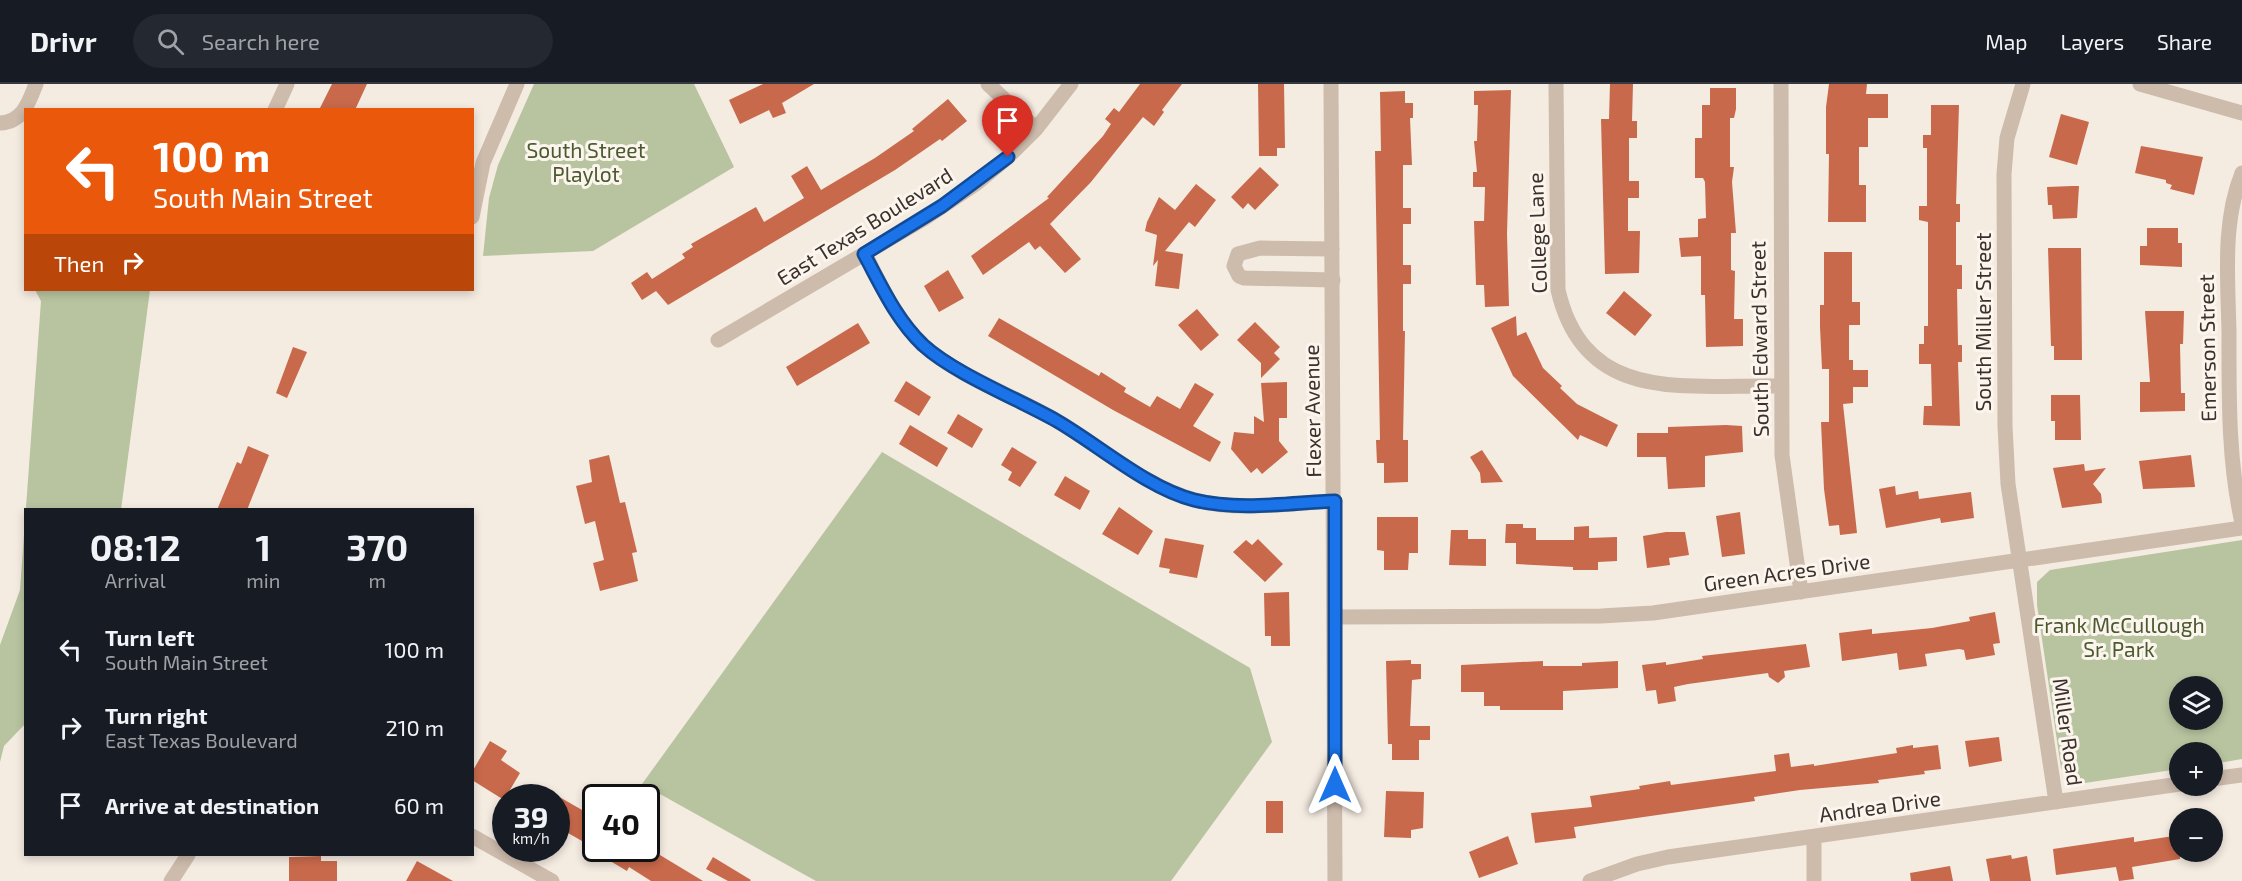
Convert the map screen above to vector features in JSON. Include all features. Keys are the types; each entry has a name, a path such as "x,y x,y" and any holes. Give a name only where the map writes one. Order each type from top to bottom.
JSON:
{"street":[{"path":"26,108 36,84"},
{"path":"276,108 287,84"},
{"path":"474,207 483,163 517,84"},
{"path":"988,84 1036,129"},
{"name":"East Texas Boulevard","path":"718,340 864,254 977,183 1036,129 1071,84"},
{"name":"Flexer Avenue","path":"1331,84 1335,501 1335,881"},
{"name":"College Lane","path":"1556,84 1558,290 1563,312 1581,344 1597,360 1632,379 1654,384 1780,386"},
{"name":"South Edward Street","path":"1781,84 1780,386 1785,490 1801,592"},
{"name":"South Miller Street","path":"2021,561 2008,484 2005,426 2004,174 2007,138 2023,84"},
{"path":"2140,84 2242,113"},
{"path":"6,121 24,109"},
{"name":"Emerson Street","path":"2242,173 2231,214 2228,248 2230,447 2242,526"},
{"path":"1332,249 1251,249 1238,254 1234,266 1239,276 1244,278 1332,280"},
{"path":"864,254 894,312 926,347 947,362 1057,421 1166,490 1192,500 1220,506 1335,501"},
{"name":"Green Acres Drive","path":"1334,617 1601,616 1653,613 2021,561 2242,526"},
{"name":"Miller Road","path":"2021,561 2056,802"},
{"path":"2223,778 2242,775"},
{"name":"Andrea Drive","path":"1590,881 1637,864 1668,857 2169,786"},
{"path":"474,837 552,881"},
{"path":"1814,837 1814,881"},
{"path":"171,881 187,856"}],"green space":[{"name":"South Street Playlot","path":"534,84 694,84 734,167 593,251 483,256 489,198 498,165"},
{"path":"36,291 150,291 121,508 26,508 41,301"},
{"path":"882,452 1250,668 1272,742 1171,881 816,881 660,794 660,784 642,784"},
{"path":"24,535 24,725 4,746 0,762 0,645 20,590"},
{"name":"Frank McCullough Sr. Park","path":"2242,540 2242,759 2223,762 2223,742 2169,742 2169,770 2078,784 2070,780 2061,768 2037,605 2037,582 2050,570"}],"building":[{"path":"332,84 367,84 356,108 320,108"},
{"path":"763,84 814,84 782,103 786,113 773,118 769,110 740,124 729,100"},
{"path":"1140,84 1182,84 1162,110 1164,112 1154,126 1143,117 1091,182 1050,224 1081,259 1065,273 1040,246 1035,250 1029,242 983,275 971,256 1049,198 1047,197 1103,136 1111,124 1105,119 1114,108 1119,112"},
{"path":"1258,84 1284,84 1285,148 1277,148 1277,156 1259,156"},
{"path":"1610,84 1633,84 1632,121 1637,121 1637,138 1629,138 1629,181 1639,181 1639,198 1628,198 1628,231 1640,231 1639,273 1605,274 1601,119 1609,119"},
{"path":"1829,84 1867,84 1866,94 1888,94 1888,118 1868,118 1868,147 1859,147 1859,185 1866,185 1866,222 1828,222 1829,154 1826,154 1826,107"},
{"path":"1710,88 1736,88 1736,109 1734,118 1730,118 1730,167 1734,167 1732,182 1736,233 1731,233 1731,270 1735,271 1734,319 1743,319 1743,346 1706,347 1705,295 1701,295 1701,256 1681,257 1679,238 1698,237 1698,219 1706,218 1705,182 1703,178 1695,178 1695,138 1702,138 1702,105 1710,105"},
{"path":"1511,90 1507,234 1509,306 1485,307 1484,285 1476,285 1474,221 1484,221 1485,187 1473,187 1473,172 1477,172 1474,141 1477,141 1478,105 1474,105 1474,91"},
{"path":"1405,91 1405,103 1413,103 1413,118 1410,118 1412,165 1403,165 1403,208 1411,208 1411,224 1403,224 1403,265 1411,265 1411,284 1403,284 1403,331 1405,331 1403,440 1408,440 1408,482 1384,483 1384,463 1377,463 1376,440 1380,440 1375,151 1381,151 1380,92"},
{"path":"948,99 967,121 942,141 940,139 895,170 668,305 656,291 642,300 631,283 647,272 652,279 685,258 682,254 693,247 691,244 756,207 764,222 804,198 791,176 807,166 821,190 875,158 914,131 912,129"},
{"path":"1931,105 1959,105 1956,204 1960,204 1960,222 1956,222 1956,265 1962,265 1962,289 1957,289 1958,345 1962,345 1962,362 1958,362 1960,426 1923,425 1924,406 1932,406 1931,364 1919,364 1919,344 1924,344 1924,326 1928,326 1928,222 1919,220 1919,206 1927,206 1927,148 1923,148 1923,135 1931,135"},
{"path":"2061,114 2089,122 2077,165 2049,157"},
{"path":"2141,146 2203,157 2194,195 2170,189 2172,185 2166,183 2166,180 2135,173"},
{"path":"1260,167 1279,185 1255,210 1248,203 1243,209 1231,197"},
{"path":"1196,184 1216,200 1195,227 1189,222 1165,251 1183,254 1179,289 1155,286 1158,260 1153,266 1157,235 1145,231 1147,222 1159,197 1175,210"},
{"path":"2079,186 2077,218 2053,219 2052,205 2048,205 2047,187"},
{"path":"2147,228 2178,228 2178,243 2182,243 2182,267 2140,265 2140,246 2147,246"},
{"path":"2048,248 2081,248 2082,360 2054,360 2054,346 2051,346"},
{"path":"1824,252 1852,252 1852,302 1860,302 1860,325 1849,325 1849,360 1853,360 1853,370 1868,370 1868,387 1853,387 1853,403 1843,404 1857,533 1840,535 1839,525 1829,526 1824,489 1821,422 1829,422 1829,369 1822,369 1820,327 1820,305 1824,305"},
{"path":"948,270 964,298 939,312 924,286"},
{"path":"1624,291 1652,315 1635,336 1606,313"},
{"path":"1197,309 1219,335 1201,351 1178,325"},
{"path":"2145,311 2184,311 2183,344 2180,344 2181,393 2185,393 2185,411 2140,412 2140,382 2150,382"},
{"path":"1516,316 1517,336 1526,332 1543,368 1562,386 1560,388 1577,404 1618,425 1607,447 1580,435 1578,440 1513,376 1491,328"},
{"path":"999,318 1099,376 1101,372 1126,388 1124,392 1150,407 1157,396 1180,409 1195,383 1214,394 1193,426 1221,442 1210,462 1113,410 988,336"},
{"path":"1255,322 1280,347 1274,353 1280,359 1261,378 1261,363 1237,340"},
{"path":"858,323 870,343 797,386 786,367"},
{"path":"293,347 307,352 287,398 276,393"},
{"path":"906,381 931,397 919,416 894,401"},
{"path":"1287,382 1287,418 1279,418 1279,441 1288,452 1262,474 1257,468 1251,473 1231,449 1234,432 1254,434 1254,416 1264,422 1261,383"},
{"path":"2051,395 2080,395 2081,440 2055,440 2055,421 2051,421"},
{"path":"958,414 983,429 972,448 947,433"},
{"path":"910,425 948,448 937,467 899,444"},
{"path":"1742,426 1743,452 1705,456 1705,487 1668,489 1666,457 1637,457 1637,433 1668,433 1668,427"},
{"path":"248,446 269,455 248,508 218,508 237,462 241,464"},
{"path":"1012,447 1037,462 1020,487 1008,480 1012,472 1001,465"},
{"path":"1482,450 1503,482 1481,483 1480,473 1470,457"},
{"path":"609,455 620,503 625,502 637,552 632,553 638,581 600,591 593,563 604,560 595,521 585,524 576,486 592,482 589,460"},
{"path":"2191,455 2195,487 2143,489 2139,461"},
{"path":"2084,464 2085,471 2106,468 2093,484 2101,494 2102,503 2062,508 2053,468"},
{"path":"1065,476 1090,491 1080,510 1054,495"},
{"path":"1895,486 1896,495 1918,491 1919,499 1971,492 1974,518 1941,523 1940,518 1886,528 1879,489"},
{"path":"1119,507 1153,531 1138,555 1102,534"},
{"path":"1740,512 1745,554 1722,557 1716,516"},
{"path":"1377,517 1418,517 1418,553 1409,553 1408,570 1384,570 1384,551 1377,550"},
{"path":"1506,524 1523,524 1523,528 1536,528 1536,540 1574,540 1574,527 1589,526 1589,538 1617,537 1617,561 1598,562 1598,570 1573,570 1573,567 1516,564 1516,543 1505,543"},
{"path":"1451,530 1468,530 1468,539 1486,539 1486,566 1449,565"},
{"path":"1666,532 1685,532 1689,555 1669,558 1670,565 1647,568 1643,536"},
{"path":"1165,538 1204,545 1197,578 1169,573 1170,569 1159,567"},
{"path":"1258,539 1283,564 1265,582 1233,552 1246,540 1252,545"},
{"path":"1289,592 1290,646 1271,646 1271,636 1265,636 1264,593"},
{"path":"1995,612 2000,643 1993,644 1995,655 1966,660 1964,650 1959,649 1925,654 1927,666 1899,670 1897,653 1842,661 1839,633 1872,629 1872,634 1932,628 1970,621 1969,617"},
{"path":"1806,644 1810,667 1784,671 1785,677 1778,683 1769,677 1768,673 1688,684 1674,687 1676,701 1658,704 1656,690 1646,691 1642,665 1666,662 1666,665 1703,659 1702,656"},
{"path":"1411,660 1411,664 1421,664 1421,679 1412,680 1410,726 1430,726 1430,740 1419,740 1419,760 1392,760 1392,744 1388,744 1386,661"},
{"path":"1543,661 1543,666 1582,666 1582,663 1618,661 1618,688 1563,691 1563,710 1500,710 1500,706 1484,706 1484,692 1461,692 1461,665"},
{"path":"1999,737 2002,761 1969,767 1965,741"},
{"path":"490,741 507,751 501,760 520,773 513,784 492,784 492,792 474,781 474,769"},
{"path":"1913,745 1913,748 1938,745 1941,769 1924,771 1925,774 1878,780 1879,783 1800,790 1754,797 1755,801 1574,827 1576,838 1535,843 1531,813 1592,807 1590,796 1640,789 1639,786 1670,781 1671,785 1776,771 1774,755 1789,753 1791,767 1814,764 1814,766 1897,753 1896,748"},
{"path":"1386,791 1424,792 1423,828 1411,830 1411,838 1384,837"},
{"path":"1266,801 1283,801 1283,833 1266,833"},
{"path":"570,803 582,810 582,841 570,834"},
{"path":"1508,836 1518,864 1479,878 1469,852"},
{"path":"2134,837 2134,842 2169,837 2169,861 2132,867 2134,879 2119,881 2116,867 2056,875 2053,849"},
{"path":"660,855 703,881 651,881 629,867 627,871 612,862 660,862"},
{"path":"2011,855 2012,859 2027,856 2031,881 1990,881 1986,859"},
{"path":"321,856 321,861 337,861 337,881 289,881 289,857"},
{"path":"713,857 751,880 728,881 706,869"},
{"path":"417,861 453,881 406,881"},
{"path":"1950,866 1953,881 1911,881 1910,873"}],"route":[{"path":"1008,157 977,183 925,218 864,254 894,312 908,330 926,347 947,362 1057,421 1166,490 1192,500 1220,506 1335,501 1335,785"}]}
